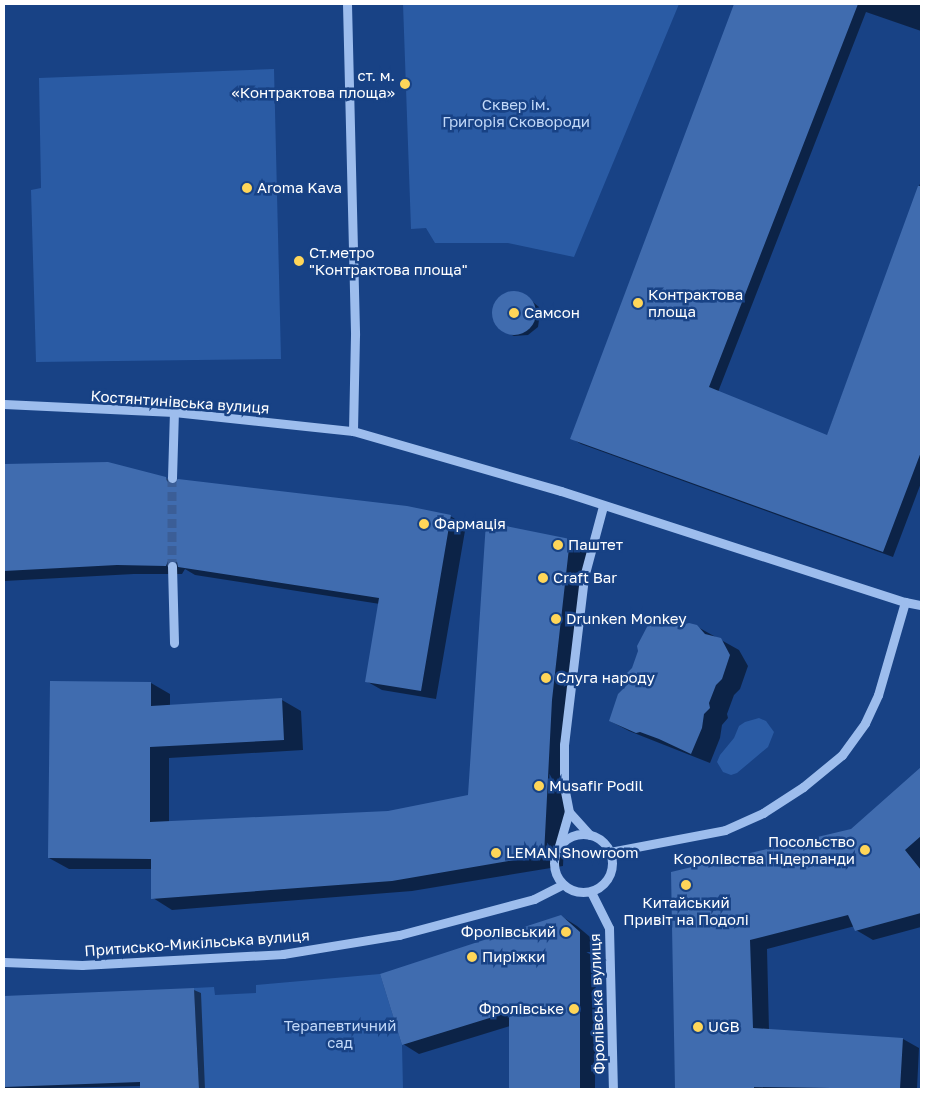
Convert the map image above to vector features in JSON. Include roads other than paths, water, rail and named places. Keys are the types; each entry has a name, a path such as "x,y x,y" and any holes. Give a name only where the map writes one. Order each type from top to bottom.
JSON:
{"street":[{"path":"347,4 355,335 353,431 560,492 905,602 921,605"},
{"name":"Костянтинівська вулиця","path":"4,404 174,412 353,431"},
{"path":"172,478 174,412"},
{"path":"568,812 590,835 602,841 610,852 610,873 603,885 591,892 573,891 562,885 554,867 553,859 559,846 568,812 564,787 564,745 584,577 603,506"},
{"path":"172,566 174,643"},
{"path":"610,852 725,830 763,813 795,793 842,754 865,723 878,695 905,602"},
{"path":"559,846 570,837 590,835"},
{"name":"Притисько-Микільська вулиця","path":"4,962 82,965 283,954 399,935 534,899 562,885"},
{"name":"Фролівська вулиця","path":"591,892 609,928 613,1089"}],"tunnel":[{"path":"172,478 172,566"}],"place":[{"name":"ст. м. «Контрактова площа»","path":"405,84"},
{"name":"Aroma Kava","path":"247,188"},
{"name":"Ст.метро \"Контрактова площа\"","path":"299,261"},
{"name":"Контрактова площа","path":"638,303"},
{"name":"Самсон","path":"514,313"},
{"name":"Фармація","path":"424,524"},
{"name":"Паштет","path":"558,545"},
{"name":"Craft Bar","path":"543,578"},
{"name":"Drunken Monkey","path":"556,619"},
{"name":"Слуга народу","path":"546,678"},
{"name":"Musafir Podil","path":"539,786"},
{"name":"Посольство Королівства Нідерланди","path":"865,850"},
{"name":"LEMAN Showroom","path":"496,853"},
{"name":"Китайський Привіт на Подолі","path":"686,885"},
{"name":"Фролівський","path":"566,932"},
{"name":"Пиріжки","path":"472,957"},
{"name":"Фролівське","path":"574,1009"},
{"name":"UGB","path":"698,1027"}],"park label":[{"name":"Сквер ім. Григорія Сковороди","path":"516,112"},
{"name":"Терапевтичний сад","path":"340,1034"}]}
